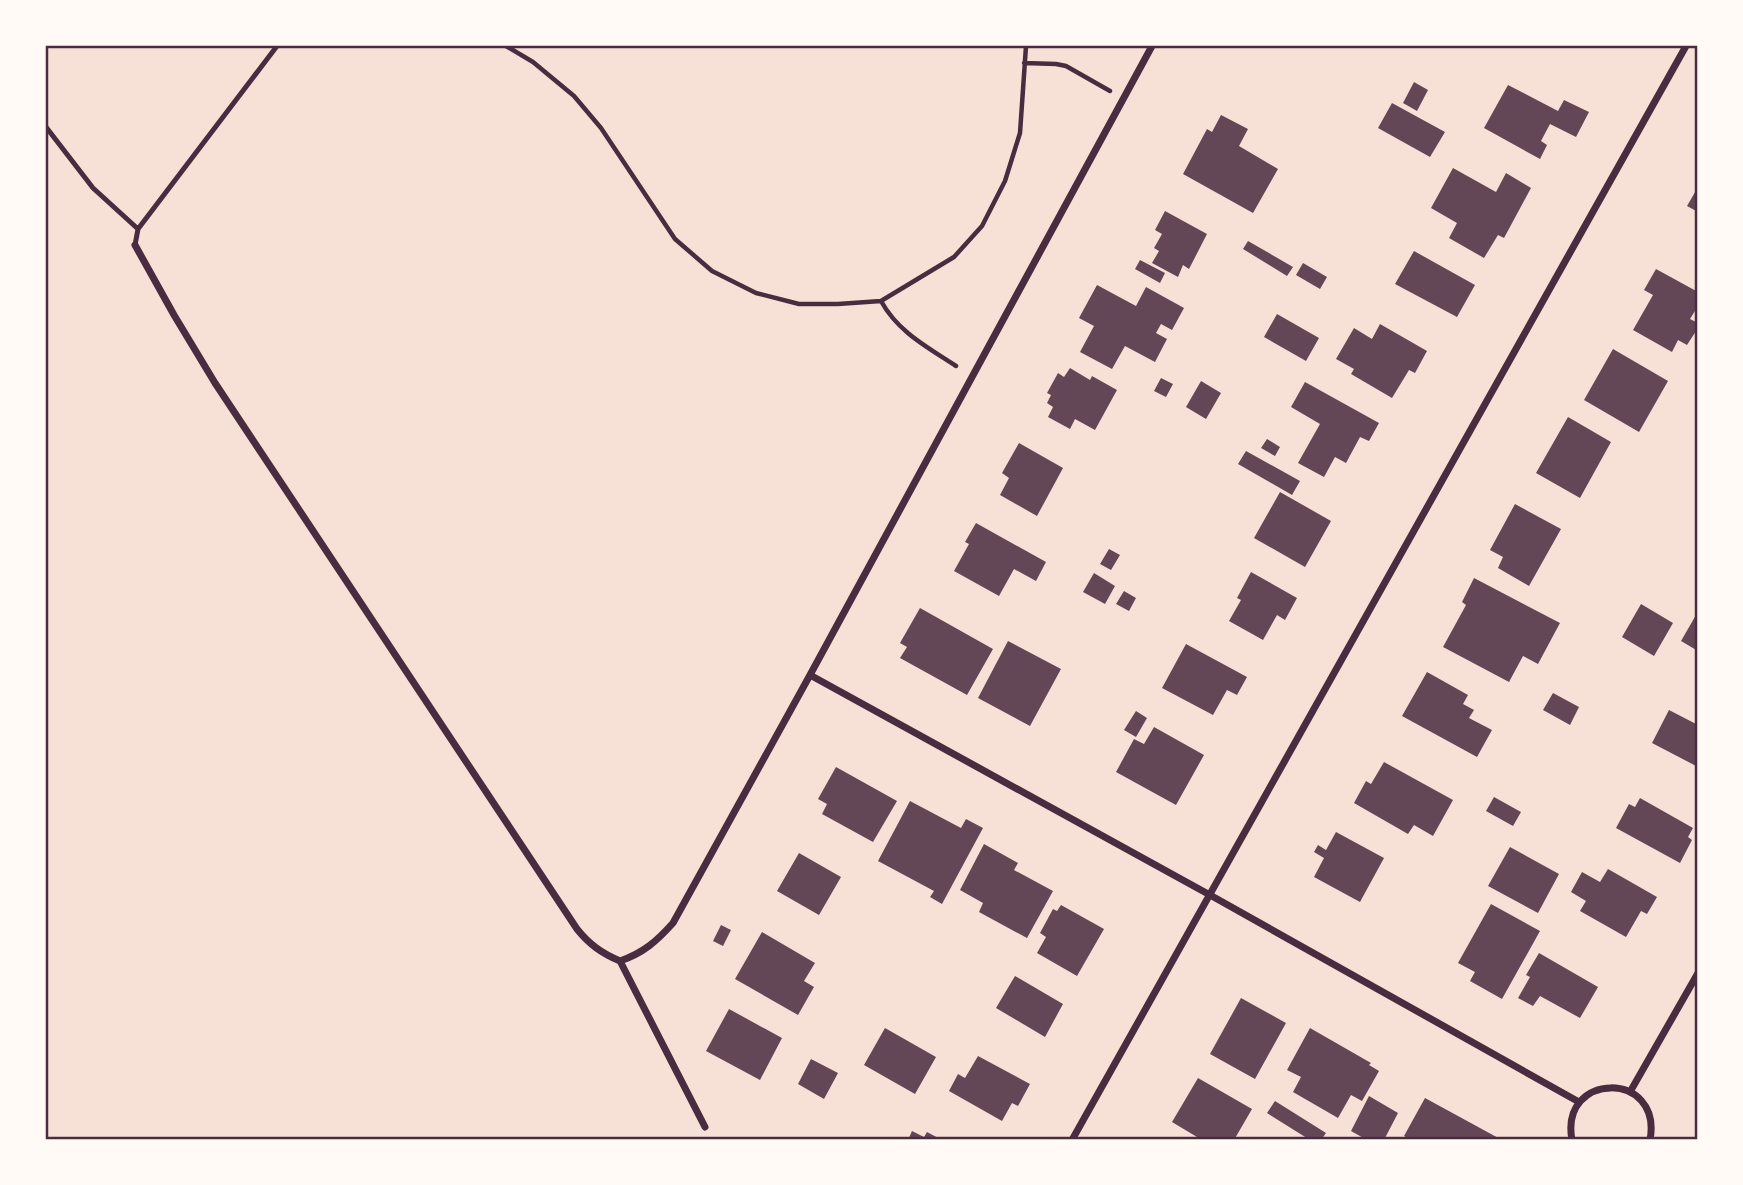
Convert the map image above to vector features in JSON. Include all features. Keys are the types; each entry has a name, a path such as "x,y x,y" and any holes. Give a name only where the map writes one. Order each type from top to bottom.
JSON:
{"street":[{"path":"135,245 215,383 577,929 589,944 620,961 639,955 655,943 673,923 1152,46"},
{"path":"1072,1139 1686,46"},
{"path":"810,675 1579,1102"},
{"path":"620,961 705,1127"},
{"path":"1630,1092 1698,973"},
{"path":"1572,1139 1570,1126 1579,1102 1599,1088 1611,1087 1630,1092 1644,1103 1650,1114 1651,1139"}],"lane":[{"path":"135,245 138,229 276,46"},
{"path":"46,127 93,188 138,229"}],"path":[{"path":"506,46 533,62 574,96 601,128 676,239 712,271 756,293 799,304 881,301 954,257 982,226 1005,181 1020,133 1026,46"},
{"path":"1024,63 1066,66 1123,98"},
{"path":"881,301 888,314 910,337 972,375"}],"building":[{"path":"1414,82 1428,90 1417,111 1403,103"},
{"path":"1508,85 1558,111 1564,100 1589,112 1576,137 1550,124 1541,141 1547,145 1540,159 1484,128"},
{"path":"1392,103 1445,132 1430,157 1378,128"},
{"path":"1221,115 1248,129 1239,146 1278,169 1253,213 1183,174 1207,129 1212,132"},
{"path":"1453,168 1496,192 1506,173 1531,188 1504,238 1498,235 1484,258 1449,238 1457,223 1431,208"},
{"path":"1698,187 1698,212 1687,206"},
{"path":"1165,211 1207,234 1189,269 1183,265 1178,277 1152,263 1159,251 1154,248 1162,234 1155,230"},
{"path":"1248,241 1293,267 1287,276 1243,249"},
{"path":"1414,251 1475,285 1457,317 1395,284"},
{"path":"1140,260 1165,273 1160,283 1135,269"},
{"path":"1303,263 1327,277 1320,289 1296,275"},
{"path":"1656,269 1698,292 1698,306 1690,319 1698,323 1698,328 1687,345 1678,340 1672,352 1633,330 1653,295 1644,290"},
{"path":"1097,285 1136,306 1146,287 1184,308 1172,330 1161,324 1156,333 1167,339 1155,362 1125,346 1112,369 1080,352 1094,326 1079,318"},
{"path":"1277,314 1319,338 1306,361 1264,337"},
{"path":"1380,324 1427,351 1415,373 1409,370 1392,398 1351,374 1354,369 1336,359 1354,328 1372,339"},
{"path":"1613,349 1668,381 1639,432 1584,400"},
{"path":"1070,368 1090,380 1092,376 1117,390 1095,430 1075,419 1070,429 1048,417 1053,407 1047,403 1051,395 1047,393 1058,373 1064,377"},
{"path":"1161,378 1173,384 1166,397 1154,391"},
{"path":"1201,381 1221,393 1206,419 1186,407"},
{"path":"1305,382 1379,423 1369,441 1360,437 1346,463 1335,457 1324,477 1298,463 1320,424 1291,407"},
{"path":"1568,417 1611,442 1580,498 1536,473"},
{"path":"1267,439 1280,447 1275,456 1261,448"},
{"path":"1019,443 1063,468 1037,516 1000,495 1009,478 1002,473"},
{"path":"1246,451 1300,481 1292,495 1238,464"},
{"path":"1280,492 1331,521 1305,567 1254,538"},
{"path":"1515,504 1561,529 1529,586 1498,568 1503,557 1490,550"},
{"path":"976,523 1046,562 1036,581 1014,569 999,596 954,571 969,544 965,542"},
{"path":"1109,549 1120,555 1111,570 1100,564"},
{"path":"1251,572 1297,598 1285,620 1277,615 1263,640 1229,621 1241,600 1237,598"},
{"path":"1094,573 1115,586 1105,604 1083,592"},
{"path":"1474,578 1560,623 1538,664 1523,656 1509,682 1443,647 1466,605 1462,602"},
{"path":"1124,591 1136,598 1129,611 1116,604"},
{"path":"1641,604 1673,623 1654,656 1622,637"},
{"path":"920,608 993,649 967,695 900,658 907,647 900,643"},
{"path":"1696,615 1698,616 1698,651 1681,641"},
{"path":"1008,641 1061,669 1030,726 978,698"},
{"path":"1186,644 1247,677 1237,695 1227,690 1213,715 1162,688"},
{"path":"1427,672 1468,695 1463,704 1474,710 1469,718 1492,730 1477,757 1402,716"},
{"path":"1553,693 1579,707 1570,725 1543,710"},
{"path":"1669,710 1698,725 1698,767 1652,743"},
{"path":"1136,711 1147,718 1136,737 1124,730"},
{"path":"1154,727 1204,755 1176,805 1116,772 1134,739 1144,744"},
{"path":"1384,762 1453,800 1433,836 1414,825 1408,834 1354,803 1366,781 1371,784"},
{"path":"836,767 897,801 873,842 822,814 827,804 818,799"},
{"path":"1494,797 1521,812 1513,826 1486,811"},
{"path":"1640,798 1693,828 1688,837 1692,840 1680,863 1616,828 1629,804 1635,807"},
{"path":"910,801 961,828 966,819 983,828 942,904 930,897 934,891 878,861"},
{"path":"1336,832 1384,858 1360,902 1314,877 1324,858 1314,852 1318,845 1326,850"},
{"path":"984,844 1018,863 1014,870 1053,891 1027,938 979,912 983,903 960,890"},
{"path":"1510,847 1559,874 1538,913 1488,886"},
{"path":"799,853 841,877 819,915 777,891"},
{"path":"1608,869 1657,897 1647,914 1641,911 1626,937 1580,911 1586,901 1571,892 1582,872 1600,882"},
{"path":"1491,904 1540,931 1502,999 1470,981 1475,972 1458,963"},
{"path":"1061,905 1104,929 1077,976 1037,953 1046,937 1040,933 1053,909 1057,911"},
{"path":"721,925 731,930 723,946 713,941"},
{"path":"762,932 815,963 804,981 814,987 798,1015 735,979"},
{"path":"1539,953 1598,987 1580,1018 1540,996 1533,1006 1518,998 1530,977 1526,975"},
{"path":"1015,976 1063,1004 1045,1037 996,1008"},
{"path":"1241,998 1286,1023 1255,1079 1210,1054"},
{"path":"729,1009 782,1038 760,1080 706,1051"},
{"path":"885,1028 936,1057 915,1094 864,1065"},
{"path":"1310,1028 1371,1063 1369,1065 1379,1071 1362,1101 1351,1095 1338,1118 1293,1092 1301,1077 1287,1070"},
{"path":"978,1056 1030,1084 1018,1106 1012,1103 1002,1121 949,1091 958,1074 965,1078"},
{"path":"811,1059 838,1073 824,1099 798,1084"},
{"path":"1198,1078 1252,1109 1234,1140 1202,1140 1172,1122"},
{"path":"1369,1096 1398,1113 1384,1140 1367,1140 1351,1131"},
{"path":"1425,1098 1502,1140 1411,1140 1404,1136"},
{"path":"1275,1101 1326,1133 1321,1140 1310,1140 1267,1113"},
{"path":"912,1131 924,1137 927,1132 942,1140 908,1140"}]}
